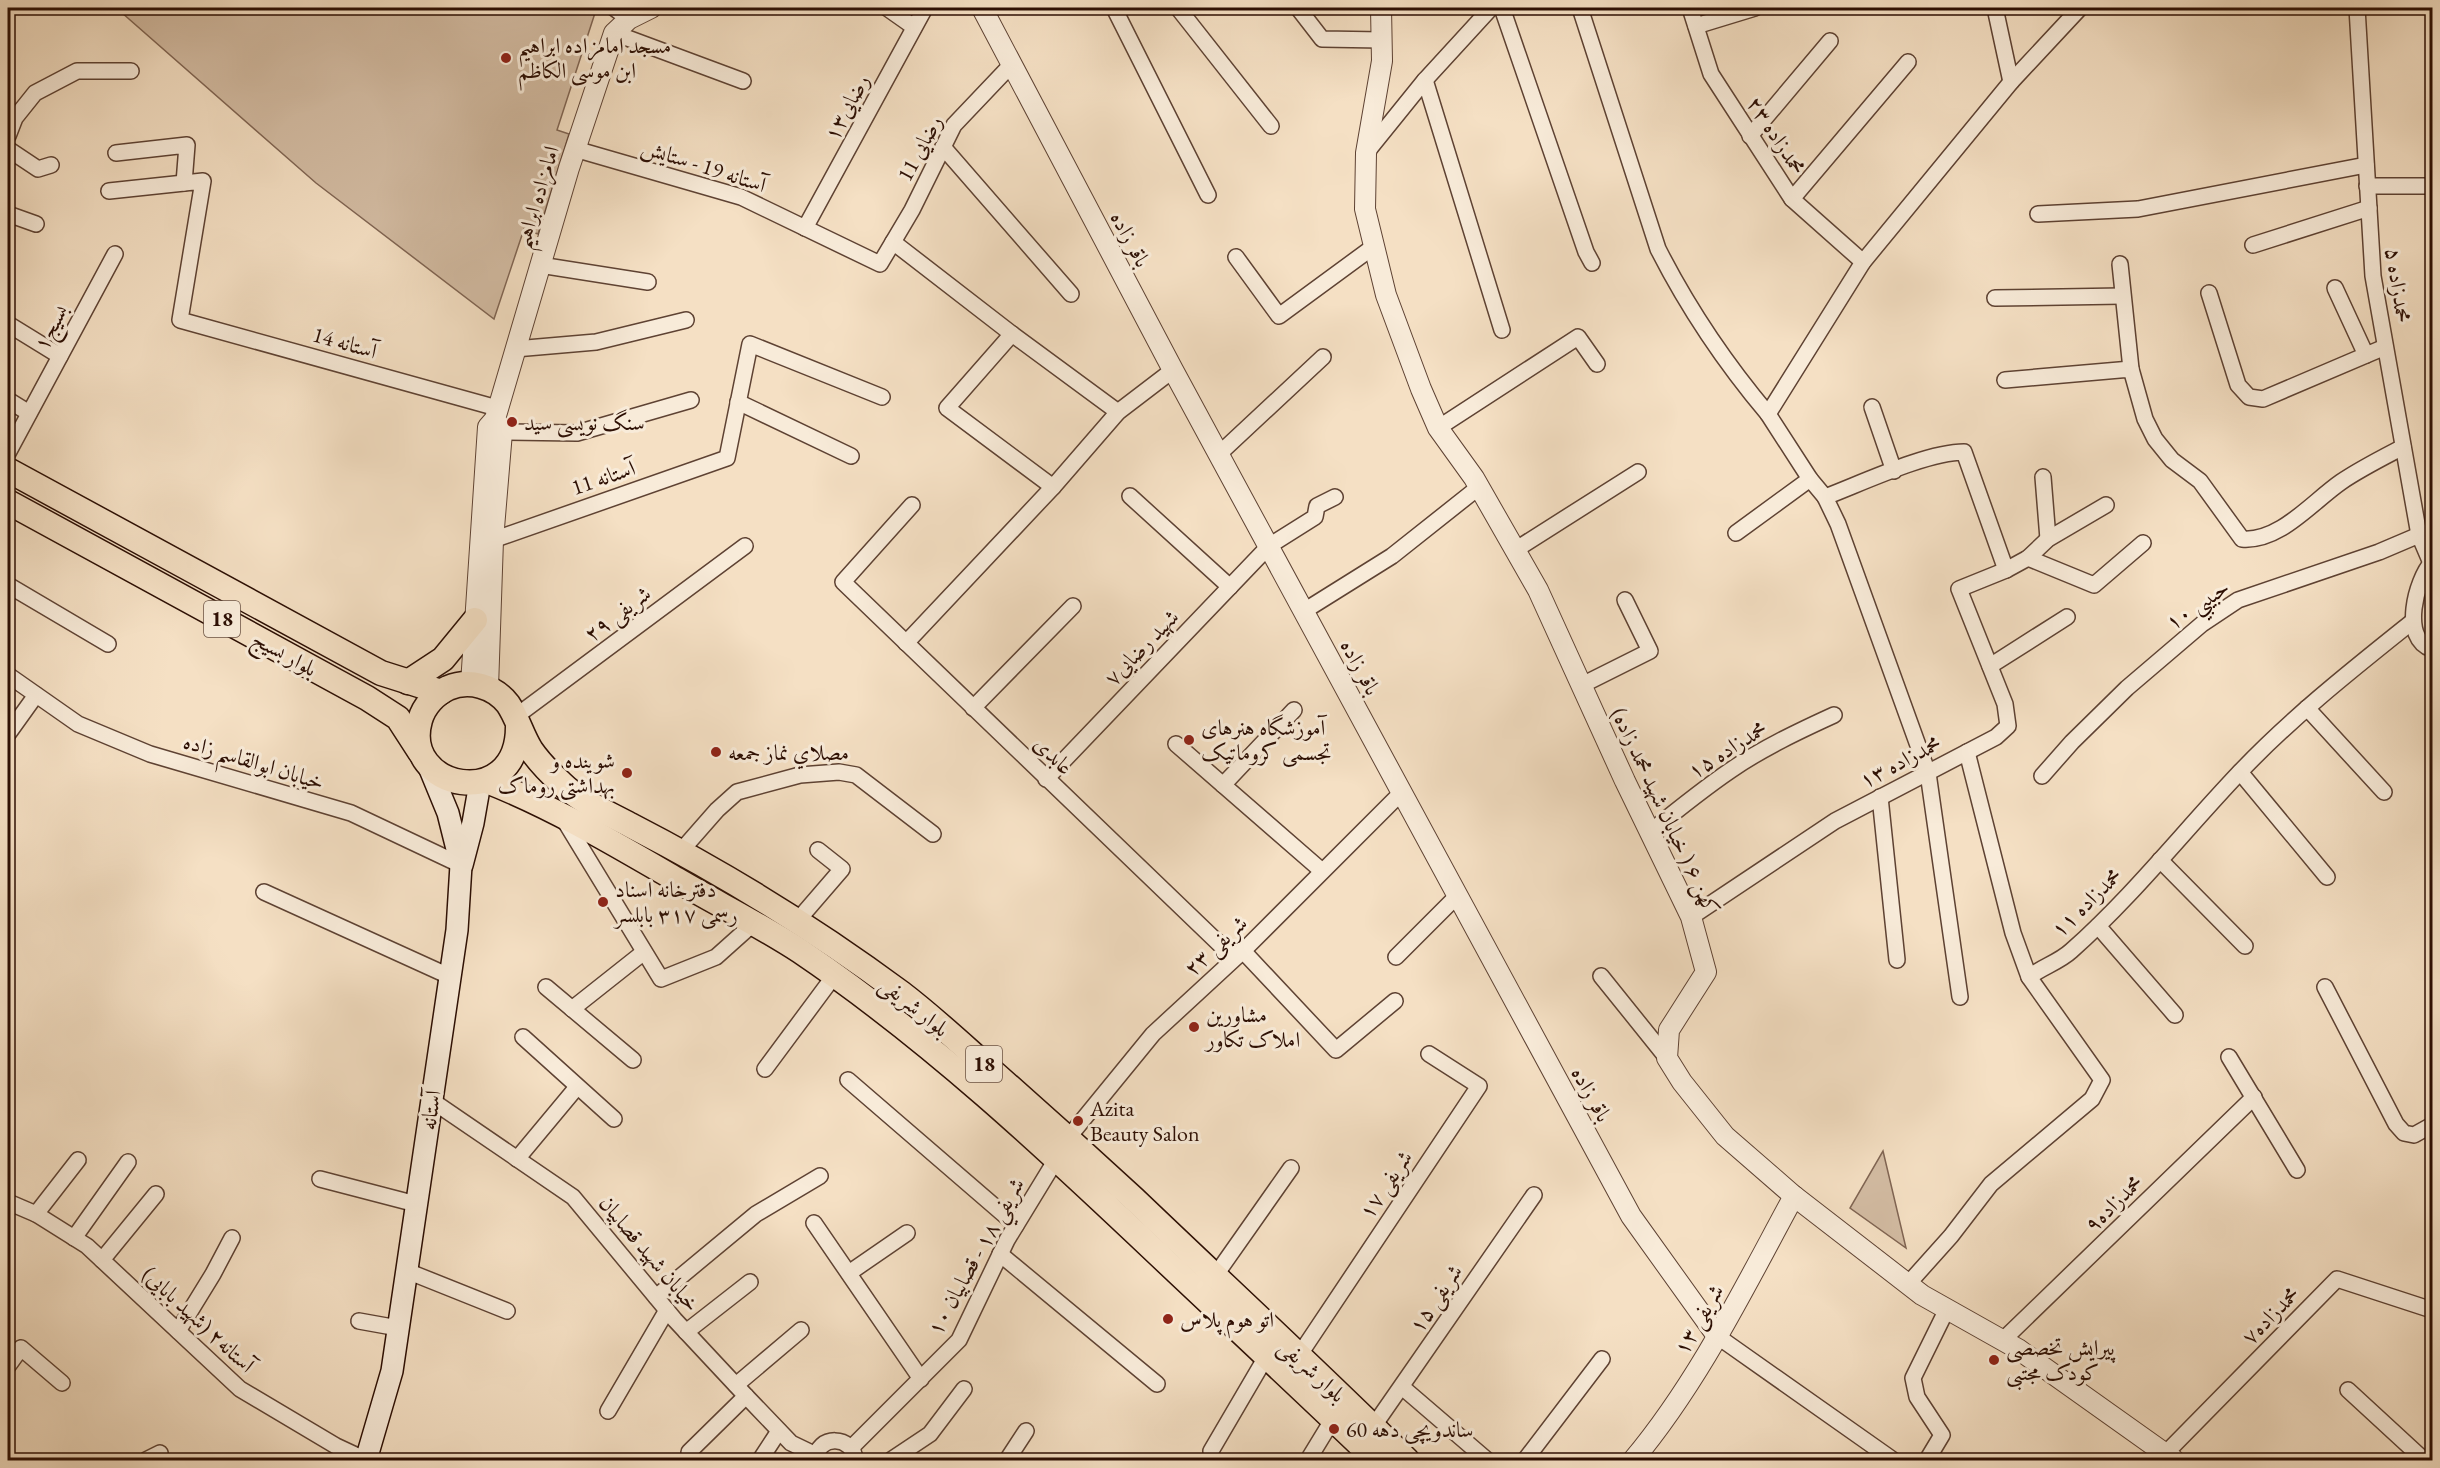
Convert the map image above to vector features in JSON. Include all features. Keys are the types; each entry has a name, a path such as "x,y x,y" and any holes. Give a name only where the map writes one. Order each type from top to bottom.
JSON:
{"main road":[{"name":"بلوار بسیج","path":"8,470 381,673 441,692"},
{"name":"بلوار بسیج","path":"8,502 367,698 398,718 424,758"},
{"path":"408,682 443,658 475,620"},
{"path":"424,758 418,740 418,726 430,701 441,692 456,685 480,686"},
{"name":"18","path":"480,686 500,695 509,705 516,722"},
{"path":"462,865 483,782 498,774 511,759 518,741 516,722"},
{"name":"بلوار شریفی","path":"516,722 533,753 569,791 681,851 798,920 903,994 1062,1148 1266,1357 1376,1461"},
{"name":"18","path":"424,758 441,776 460,784 483,782"},
{"name":"آستانه","path":"366,1460 392,1371 457,930 462,865 448,813 424,758"},
{"name":"بلوار شریفی","path":"483,782 555,812 754,923 834,976 1062,1148 1215,1276 1407,1461"},
{"path":"555,812 539,795 541,786 549,782 561,784"}],"street":[{"name":"امامزاده ابراهیم","path":"480,686 493,540 498,420 515,349 575,149 621,13 651,8"},
{"path":"887,8 914,27"},
{"name":"رضایی۱۳","path":"805,228 925,8"},
{"name":"باقر زاده","path":"982,8 1173,370 1631,1216 1717,1336"},
{"path":"1114,8 1208,195"},
{"path":"1178,8 1271,126"},
{"path":"1298,8 1322,39 1382,40"},
{"name":"کهن ۶ ( خیابان شهید محمد زاده)","path":"1382,8 1382,61 1366,153 1365,209 1386,295 1438,428 1479,487 1538,590 1691,916 1706,972 1669,1030 1667,1058"},
{"path":"1366,153 1425,80 1491,8"},
{"path":"1502,8 1586,252 1592,263"},
{"path":"1580,8 1658,249 1672,278 1738,378 1768,414 1810,479 1825,497 1838,524 1928,773 1960,997"},
{"name":"محمدزاده ۲۳","path":"1690,8 1711,74 1792,199 1863,262"},
{"path":"1696,26 1755,8"},
{"path":"1995,8 2011,81"},
{"path":"1768,414 1863,262 2011,81 2080,8"},
{"name":"محمدزاده ۵","path":"2357,8 2373,276 2419,536 2432,562"},
{"path":"614,33 743,81"},
{"path":"1750,136 1830,41"},
{"path":"1792,199 1908,62"},
{"name":"رضایی 11","path":"880,264 894,242 954,125 1012,64"},
{"path":"8,136 15,118 35,93 77,72 131,71"},
{"path":"1425,80 1502,330"},
{"path":"109,191 184,183 187,145 116,153"},
{"path":"944,147 1071,294"},
{"name":"آستانه 19 - ستایش","path":"575,149 741,197 880,264"},
{"path":"8,150 38,169 51,165"},
{"path":"2038,214 2138,208 2366,165"},
{"name":"آستانه 14","path":"184,183 203,181 180,320 498,420 577,433 691,400"},
{"path":"2367,186 2433,186"},
{"path":"2253,245 2368,208"},
{"path":"8,214 36,224"},
{"path":"894,242 1012,334 1118,412"},
{"path":"1236,257 1279,316 1373,247"},
{"name":"بسیج۱","path":"8,453 115,254"},
{"path":"2120,264 2131,369 2145,419 2155,439 2172,460 2200,481 2242,539 2254,540 2280,528 2342,481 2403,447"},
{"path":"540,265 648,282"},
{"path":"2335,288 2366,355"},
{"path":"2209,293 2238,385 2249,397 2263,399 2385,347"},
{"path":"1995,298 2122,296"},
{"path":"515,349 596,342 686,320"},
{"path":"8,324 60,356"},
{"path":"1012,334 947,408 1053,487"},
{"path":"1438,428 1578,336 1597,364"},
{"path":"850,456 738,402 750,344 882,398"},
{"path":"1219,454 1323,357"},
{"path":"2005,380 2131,369"},
{"path":"906,643 1053,487 1118,412 1173,370"},
{"path":"8,400 29,413"},
{"name":"آستانه 11","path":"493,540 727,458 738,402"},
{"path":"1872,407 1894,471"},
{"name":"امامزاده ابراهیم","path":"480,686 475,620 488,427 498,420"},
{"path":"1825,497 1951,452 1964,452 2006,570 2028,558 2048,539 2106,505"},
{"path":"1515,550 1638,472"},
{"path":"2043,477 2048,539"},
{"path":"1736,533 1810,479"},
{"path":"1304,611 1392,556 1479,487"},
{"path":"1130,496 1230,587"},
{"name":"شهید رضایی۷","path":"1047,779 1269,546 1315,517 1317,506 1335,496"},
{"name":"عابدی","path":"912,505 843,582 1047,779 1239,954 1336,1050 1395,1001"},
{"name":"حبيبي ١٠","path":"2042,776 2072,742 2127,688 2194,630 2238,600 2419,536"},
{"path":"2028,558 2094,585 2143,543"},
{"name":"شریفی ۲۹","path":"516,722 745,546"},
{"path":"2432,562 2423,575 2414,628 2418,638 2433,649"},
{"name":"محمدزاده ۱۳","path":"1691,916 1835,821 1996,737 2008,726 2005,704 1959,589 2006,570"},
{"path":"8,585 108,644"},
{"path":"1582,685 1650,651 1625,600"},
{"path":"973,708 1073,606"},
{"path":"1990,666 2067,617"},
{"name":"محمدزاده ۱۱","path":"2029,977 2042,967 2068,954 2098,926 2240,772 2307,708 2414,621"},
{"name":"خیابان ابوالقاسم زاده","path":"8,675 78,724 150,754 351,813 462,865"},
{"path":"8,734 36,695"},
{"path":"2307,708 2384,792"},
{"path":"1223,785 1294,710"},
{"name":"محمدزاده ۱۵","path":"1650,832 1734,768 1834,715"},
{"path":"1176,744 1322,871"},
{"path":"1908,1284 1951,1236 1991,1184 2092,1099 2102,1080 2029,977 2013,933 1967,752"},
{"path":"681,851 717,810 737,792 762,783 800,775 839,772 856,775 933,834"},
{"path":"2240,772 2326,877"},
{"name":"شریفی ۲۳","path":"1062,1148 1153,1035 1239,954 1401,793"},
{"path":"1880,798 1897,960"},
{"path":"555,812 661,979 716,957 754,923"},
{"path":"798,920 842,869 818,850"},
{"path":"2160,860 2245,946"},
{"path":"264,892 451,977"},
{"path":"1396,957 1457,896"},
{"path":"2098,926 2175,1015"},
{"path":"572,1009 644,952"},
{"path":"765,1069 834,976"},
{"path":"1601,976 1667,1058 1682,1082 1725,1136 1794,1196 1922,1294 2003,1340 2107,1410 2170,1457"},
{"path":"546,987 633,1060"},
{"path":"2325,987 2396,1124 2404,1132 2414,1135 2433,1125"},
{"path":"523,1037 614,1119"},
{"name":"شریفی ۱۷","path":"1298,1357 1479,1086 1429,1054"},
{"path":"2229,1057 2297,1170"},
{"path":"848,1080 1016,1225"},
{"path":"517,1159 577,1087"},
{"name":"محمدزاده۹","path":"2003,1340 2254,1097"},
{"name":"خیابان شهید قصابیان","path":"431,1100 573,1197 686,1332 791,1443 816,1458"},
{"name":"شريفي ۱۸ - قصابیان ۱۰","path":"853,1454 959,1340 1000,1254 1062,1148"},
{"path":"36,1214 78,1160"},
{"path":"74,1238 128,1162"},
{"path":"1215,1276 1292,1168"},
{"path":"656,1297 756,1214 820,1176"},
{"path":"320,1179 416,1204"},
{"path":"102,1260 156,1194"},
{"name":"شریفی ۱۵","path":"1373,1427 1534,1195"},
{"name":"شریفی ۱۳","path":"1634,1461 1659,1429 1717,1336 1794,1196"},
{"name":"آستانه۲ (شهید بابایی)","path":"8,1202 36,1214 74,1238 102,1260 240,1389 336,1446 366,1460"},
{"path":"813,1223 921,1379"},
{"path":"849,1273 907,1233"},
{"path":"178,1331 232,1238"},
{"path":"1000,1254 1157,1384"},
{"path":"406,1271 507,1311"},
{"name":"محمدزاده۷","path":"2170,1457 2337,1279 2433,1310"},
{"path":"686,1332 750,1282"},
{"path":"1927,1461 1942,1435 1917,1396 1913,1378 1947,1308"},
{"path":"608,1411 667,1310"},
{"path":"360,1321 398,1328"},
{"path":"689,1452 741,1390 801,1330"},
{"path":"1717,1336 1893,1461"},
{"path":"8,1366 21,1348 62,1383"},
{"path":"1211,1451 1266,1357"},
{"path":"1525,1461 1602,1359"},
{"path":"1402,1386 1487,1461"},
{"path":"891,1461 930,1434 964,1389"},
{"path":"2348,1390 2424,1461"},
{"path":"1308,1461 1333,1419"},
{"path":"760,1461 779,1431"},
{"path":"1006,1461 1026,1431"},
{"path":"816,1458 820,1447 836,1440 844,1442 853,1454"},
{"path":"146,1461 160,1453"}],"shaded area":[{"path":"122,8 589,8 595,13 557,130 569,134 538,234 524,229 494,319 316,183 121,12"},
{"path":"1883,1151 1906,1248 1850,1208"}],"place":[{"name":"مسجد امامزاده ابراهیم ابن موسی الکاظم","path":"506,58"},
{"name":"سنگ نویسی سید","path":"512,422"},
{"name":"آموزشگاه هنرهای تجسمی کروماتیک","path":"1189,740"},
{"name":"مصلاي نماز جمعه","path":"716,752"},
{"name":"شوینده و بهداشتی روماک","path":"627,773"},
{"name":"دفترخانه اسناد رسمی ۳۱۷ بابلسر","path":"603,902"},
{"name":"مشاورین املاک تکاور","path":"1194,1027"},
{"name":"Azita Beauty Salon","path":"1078,1121"},
{"name":"اتو هوم پلاس","path":"1168,1319"},
{"name":"پیرایش تخصصی کودک مجتبی","path":"1994,1360"},
{"name":"ساندویچی دهه 60","path":"1334,1429"}]}
